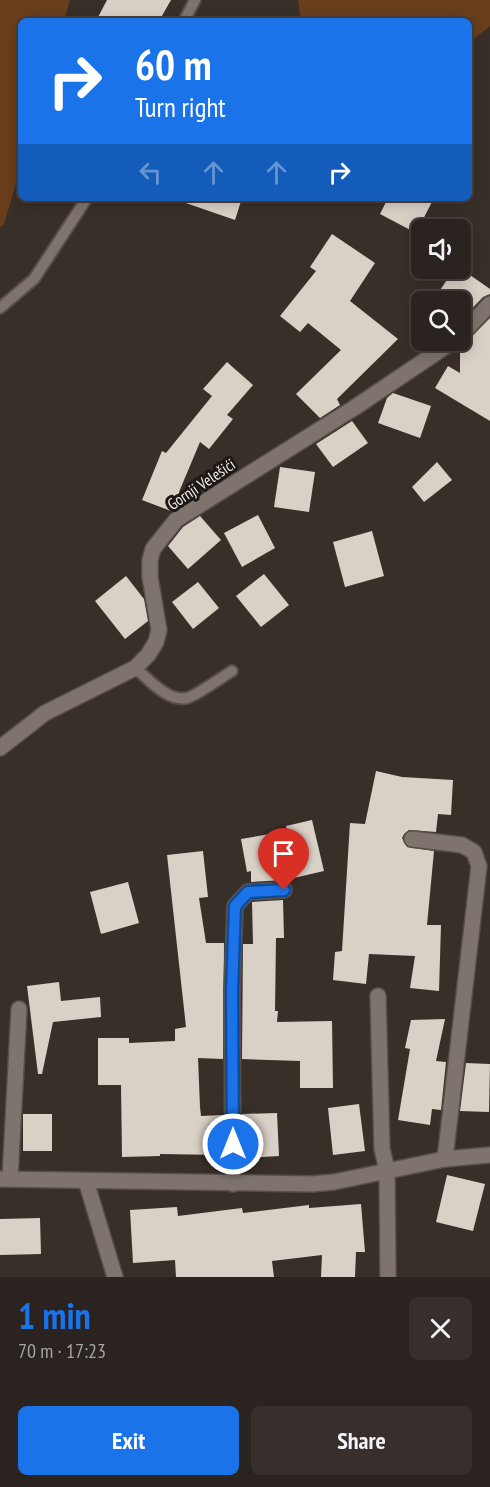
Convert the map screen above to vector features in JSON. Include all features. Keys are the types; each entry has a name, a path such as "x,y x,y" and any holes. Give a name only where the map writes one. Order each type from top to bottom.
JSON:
{"street":[{"path":"471,324 490,304"},
{"name":"Gornji Velešići","path":"0,748 45,713 135,668 148,655 156,642 159,630 150,577 150,560 153,549 176,520 354,408 439,351"},
{"path":"412,839 462,845 474,852 479,866 445,1159"},
{"path":"233,1184 232,991 235,906 248,892 284,890"},
{"path":"378,996 382,1149 387,1170 388,1277"},
{"path":"19,1009 5,1179 233,1184 334,1182 445,1159 490,1155"},
{"path":"86,1181 115,1277"}],"lane":[{"path":"186,18 195,0"},
{"path":"0,308 34,279 85,201"},
{"path":"135,668 162,691 175,697 188,698 232,671"}],"shaded area":[{"path":"0,0 70,0 65,18 18,18 18,177 4,224 0,227"},
{"path":"298,0 490,0 490,26 472,40 472,18 301,18"}],"building":[{"path":"107,0 171,0 161,18 98,18"},
{"path":"180,201 241,201 235,220"},
{"path":"386,201 432,201 423,219 411,219 411,230 380,214"},
{"path":"332,234 375,263 350,301 398,339 337,399 340,405 320,418 296,394 341,350 308,323 300,332 280,316 316,271 310,267"},
{"path":"471,276 490,289 490,294 483,297 471,310 471,291 439,291 448,279 471,279"},
{"path":"490,318 490,421 435,388 448,366 460,373 460,351 471,351 471,337"},
{"path":"227,362 253,385 227,415 233,419 209,449 200,442 179,492 187,501 171,511 142,500 162,451 166,453 212,396 203,389"},
{"path":"393,393 431,406 420,438 378,423 387,398"},
{"path":"352,421 368,443 333,467 316,444"},
{"path":"437,462 452,480 424,502 412,487"},
{"path":"280,467 315,472 309,512 274,507"},
{"path":"258,515 275,548 242,567 224,533"},
{"path":"200,516 221,540 188,569 168,546 183,527"},
{"path":"372,531 384,576 345,587 333,542"},
{"path":"264,574 289,605 261,627 236,596"},
{"path":"126,576 144,599 148,621 125,639 95,601"},
{"path":"198,582 219,608 193,629 172,602"},
{"path":"376,771 402,777 453,780 451,815 438,814 436,832 409,830 402,838 407,847 434,851 427,925 441,925 439,991 410,988 415,956 369,954 366,984 333,980 335,952 342,951 350,823 365,824"},
{"path":"312,820 324,871 285,880 251,882 251,871 247,872 241,839 287,831 286,826"},
{"path":"203,851 208,897 199,898 206,943 224,943 223,1059 198,1058 200,1107 201,1116 223,1115 223,1155 160,1154 160,1156 122,1157 121,1085 98,1085 98,1038 129,1038 129,1043 175,1041 175,1029 186,1027 167,855"},
{"path":"128,882 139,923 101,934 90,892"},
{"path":"283,900 284,938 276,938 275,1011 278,1011 277,1022 332,1021 333,1088 300,1088 300,1061 242,1059 243,944 253,944 252,902"},
{"path":"59,982 61,1001 100,997 101,1017 53,1022 42,1074 38,1074 27,986"},
{"path":"445,1019 436,1061 446,1062 441,1110 432,1109 430,1125 398,1120 410,1049 405,1048 411,1020"},
{"path":"466,1063 490,1064 489,1112 460,1111"},
{"path":"359,1104 365,1151 333,1155 328,1108"},
{"path":"277,1113 279,1156 243,1158 242,1114"},
{"path":"23,1114 52,1114 52,1151 23,1151"},
{"path":"447,1175 485,1184 473,1231 436,1222"},
{"path":"361,1204 365,1252 356,1252 355,1277 321,1277 322,1255 272,1261 274,1277 176,1277 175,1260 133,1263 130,1210 177,1207 178,1216 242,1208 243,1213 309,1205 309,1208"},
{"path":"40,1218 41,1254 0,1255 0,1219"}],"route":[{"path":"233,1144 232,991 235,906 248,892 284,890"}]}
